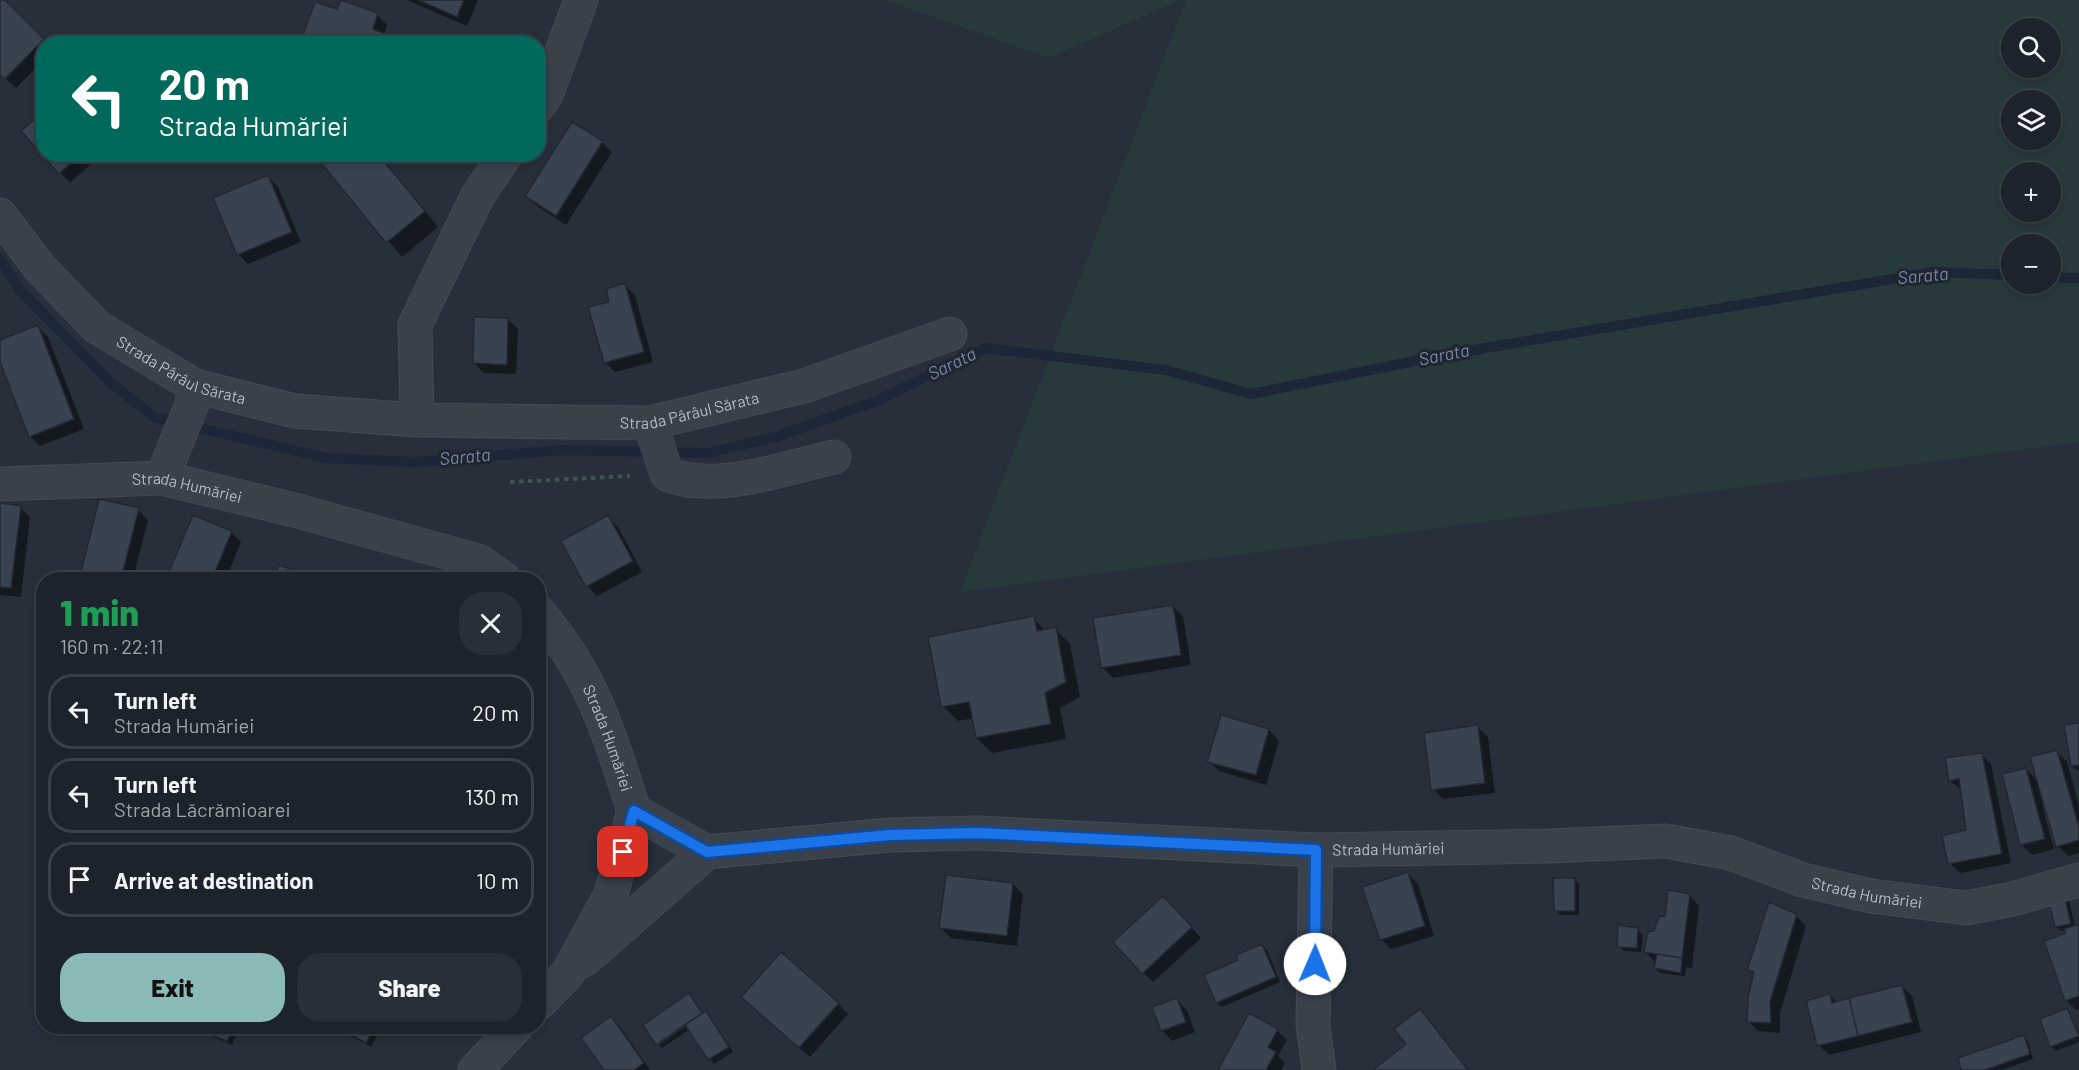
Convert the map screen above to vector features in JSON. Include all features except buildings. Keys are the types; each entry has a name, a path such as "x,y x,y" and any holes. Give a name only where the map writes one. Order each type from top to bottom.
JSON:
{"street":[{"path":"546,95 581,0"},
{"path":"417,420 416,325 477,197 501,162"},
{"name":"Strada Pârâul Sărata","path":"0,215 40,268 97,327 193,395 295,411 417,420 652,429 804,386 950,334"},
{"path":"162,478 193,395"},
{"path":"652,429 666,472 682,480 703,483 742,478 834,457"},
{"name":"Strada Humăriei","path":"0,484 162,478 294,510 478,561 494,572"},
{"name":"Strada Humăriei","path":"546,622 570,654 596,704 618,760 634,811 707,852 890,835 978,833 1316,850 1548,846 1666,841 1731,853 1803,880 1871,896 1966,908 2013,899 2079,880"},
{"path":"568,973 611,894 634,811"},
{"path":"1316,850 1313,1024 1319,1070"},
{"path":"546,996 568,973 707,852"},
{"path":"475,1070 509,1034"}],"path":[{"path":"510,482 666,472"}],"shaded area":[{"path":"885,0 1180,0 1049,58"},
{"path":"1186,0 2079,0 2079,442 960,592"}],"waterway":[{"name":"Sarata","path":"0,259 20,290 111,383 154,417 326,458 416,462 562,450 708,453 775,437 877,401 985,348 1166,370 1251,394 1450,354 1934,272 2001,275"},
{"name":"Sarata","path":"2061,277 2079,278"}],"route":[{"path":"623,852 634,811 707,852 890,835 978,833 1114,838 1316,850 1315,964"}]}
